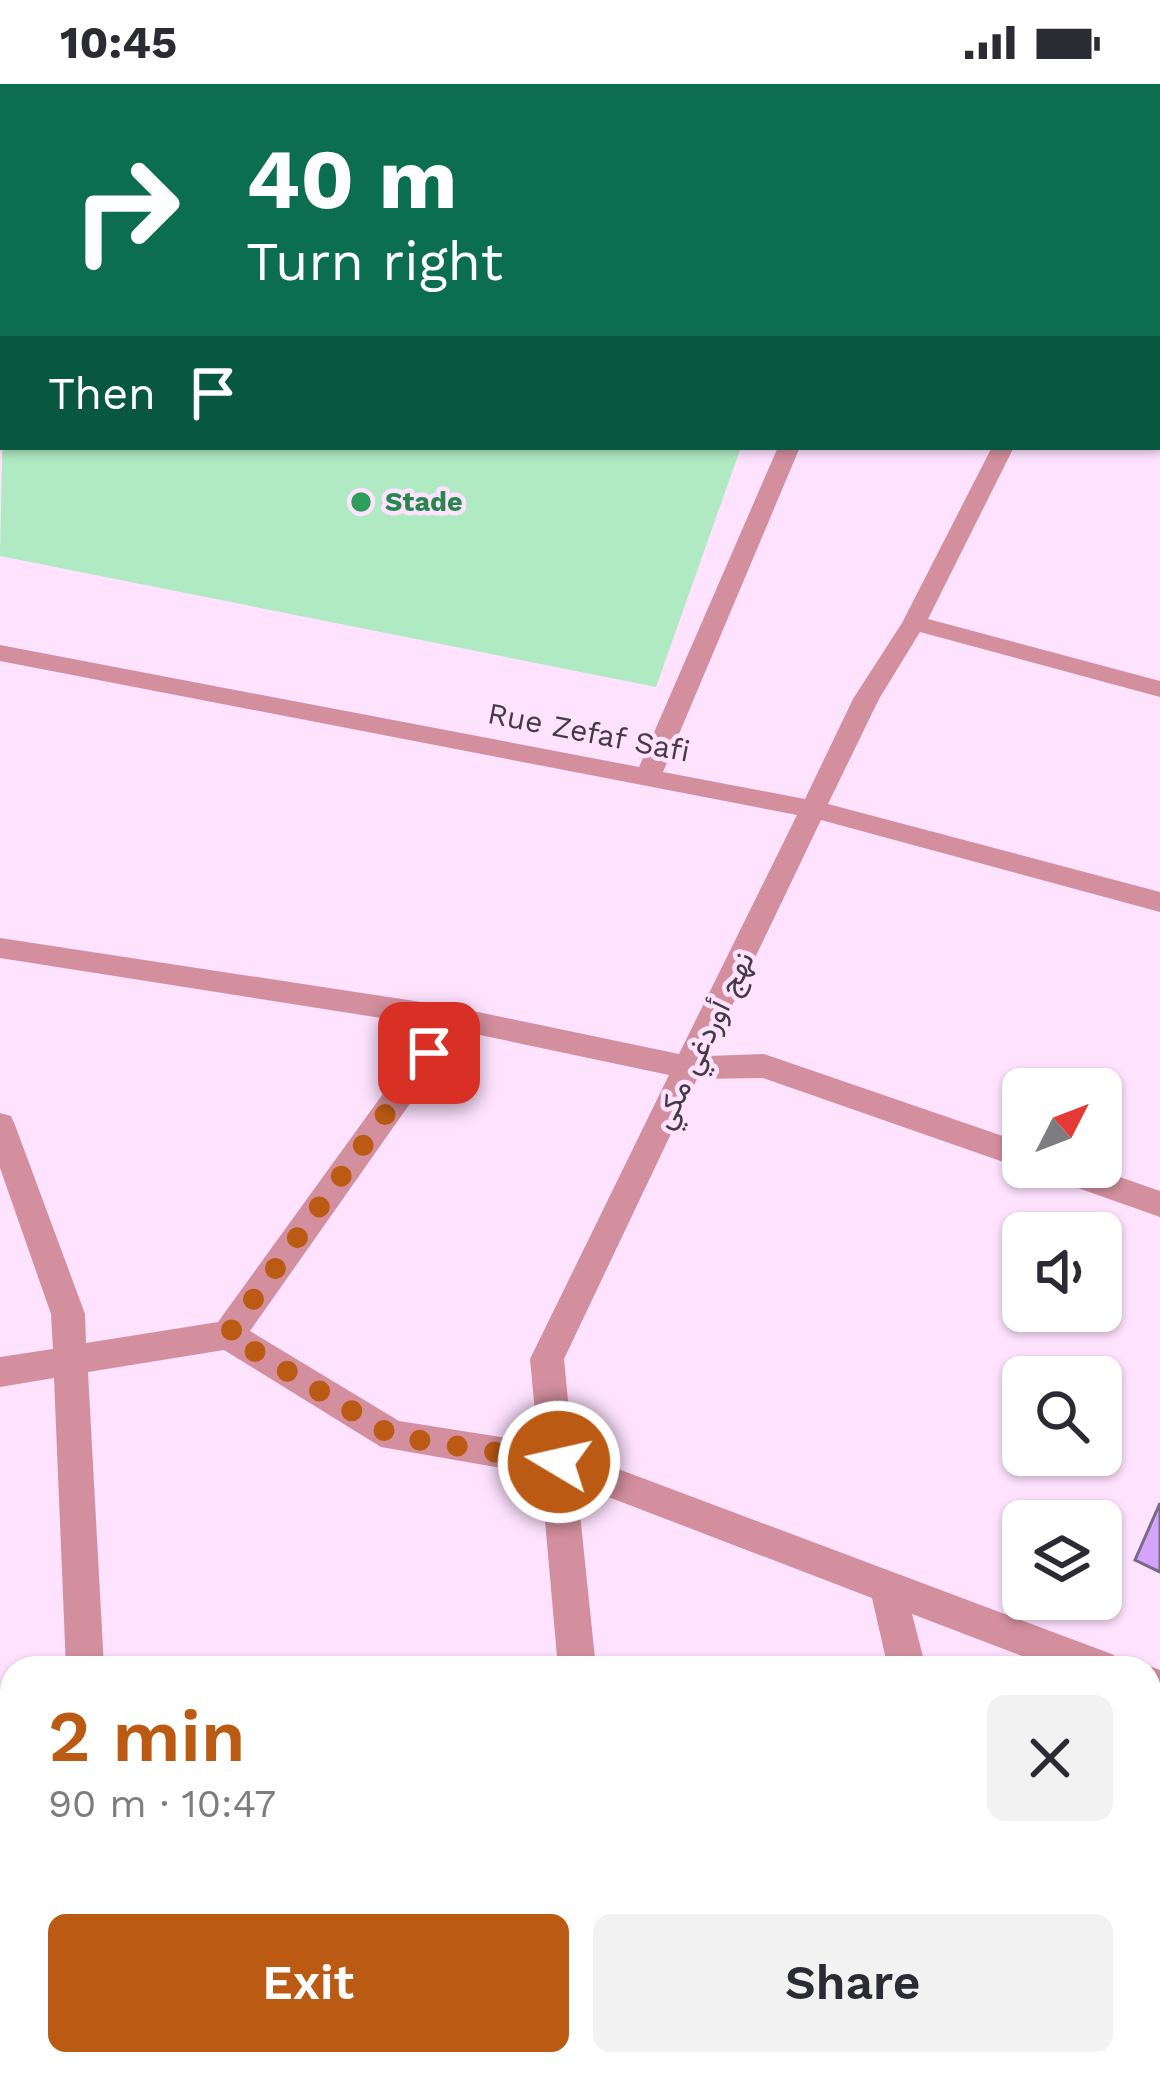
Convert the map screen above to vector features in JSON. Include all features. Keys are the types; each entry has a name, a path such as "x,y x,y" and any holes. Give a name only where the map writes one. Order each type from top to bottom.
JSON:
{"street":[{"path":"648,777 788,450"},
{"name":"نهج أوردغي مكي","path":"576,1656 547,1359 866,699 914,623 1001,450"},
{"path":"914,623 1160,689"},
{"name":"Rue Zefaf Safi","path":"0,653 812,809 1160,902"},
{"path":"0,948 454,1018 691,1067 764,1066 1002,1149"},
{"path":"228,1335 454,1018"},
{"path":"0,1125 68,1314 85,1656"},
{"path":"1115,1188 1160,1204"},
{"path":"0,1372 228,1335 393,1436 559,1462 1068,1656"},
{"path":"888,1590 904,1656"}],"green space":[{"name":"Stade","path":"2,450 740,450 656,687 0,556"}],"building":[{"path":"1160,1503 1160,1572 1135,1560"}],"place":[{"name":"Stade","path":"361,502"}],"route":[{"path":"429,1053 228,1335 393,1436 559,1462"}]}
